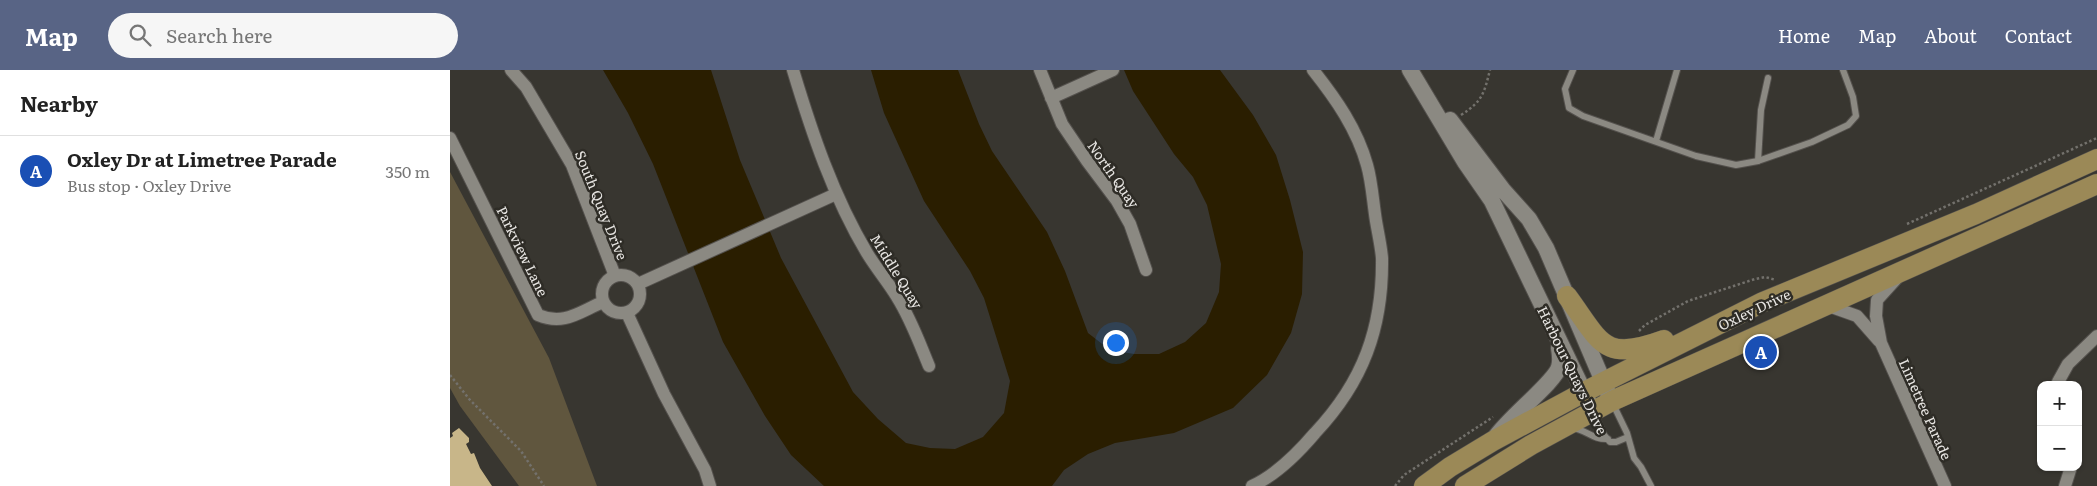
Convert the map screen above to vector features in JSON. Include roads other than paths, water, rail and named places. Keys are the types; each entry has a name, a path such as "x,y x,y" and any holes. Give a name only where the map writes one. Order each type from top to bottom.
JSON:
{"main road":[{"name":"Oxley Drive","path":"1424,486 1450,467 1493,441 1584,392 1764,302 1976,214 2097,159"},
{"path":"1976,214 1982,222 1992,220 2079,183 2090,181 2097,183"},
{"name":"Oxley Drive","path":"1465,486 1561,428 1612,401 1905,271 2097,183"},
{"path":"1567,296 1603,342 1610,347 1624,351 1640,349 1764,302"}],"street":[{"name":"South Quay Drive","path":"512,70 526,87 572,165 615,276"},
{"name":"Middle Quay","path":"793,70 809,123 836,194 867,253 897,296 910,320 929,366"},
{"name":"North Quay","path":"1040,70 1062,124 1086,161 1117,201 1130,224 1146,270"},
{"path":"1252,486 1296,454 1329,418 1351,388 1371,346 1380,303 1382,257 1368,165 1338,101 1314,70"},
{"name":"Harbour Quays Drive","path":"1410,70 1465,162 1492,201 1593,411"},
{"name":"Harbour Quays Drive","path":"1422,70 1450,120 1529,219 1546,248 1612,401"},
{"path":"1051,98 1110,71"},
{"name":"Parkview Lane","path":"450,138 538,314 550,320 563,320 603,302"},
{"path":"638,284 836,194"},
{"name":"Limetree Parade","path":"1905,271 1877,300 1876,316 1881,343 1944,486"},
{"path":"615,276 626,276 638,284 640,290 640,300 637,306 627,313 612,312 603,302 604,286 608,280 615,276"},
{"name":"Limetree Parade","path":"1825,305 1857,316 1881,343"},
{"path":"627,313 664,394 705,470 710,486"},
{"path":"2059,381 2068,364 2097,336"},
{"path":"1493,441 1505,424 1556,373 1560,361 1559,343"},
{"path":"2065,486 2070,471"}],"lane":[{"path":"1573,70 1565,89 1569,108 1583,116 1696,156 1736,165 1758,161 1812,142 1848,125 1856,116 1853,97 1843,70"},
{"path":"1656,141 1678,70"},
{"path":"1758,161 1761,110 1768,78"},
{"name":"Harbour Quays Drive","path":"1593,411 1610,442 1616,442 1628,437 1612,401"},
{"path":"1561,428 1578,429 1598,440 1608,439"},
{"path":"1628,437 1634,458 1651,486"}],"place":[{"name":"Oxley Dr at Limetree Parade","path":"1761,352"}]}
